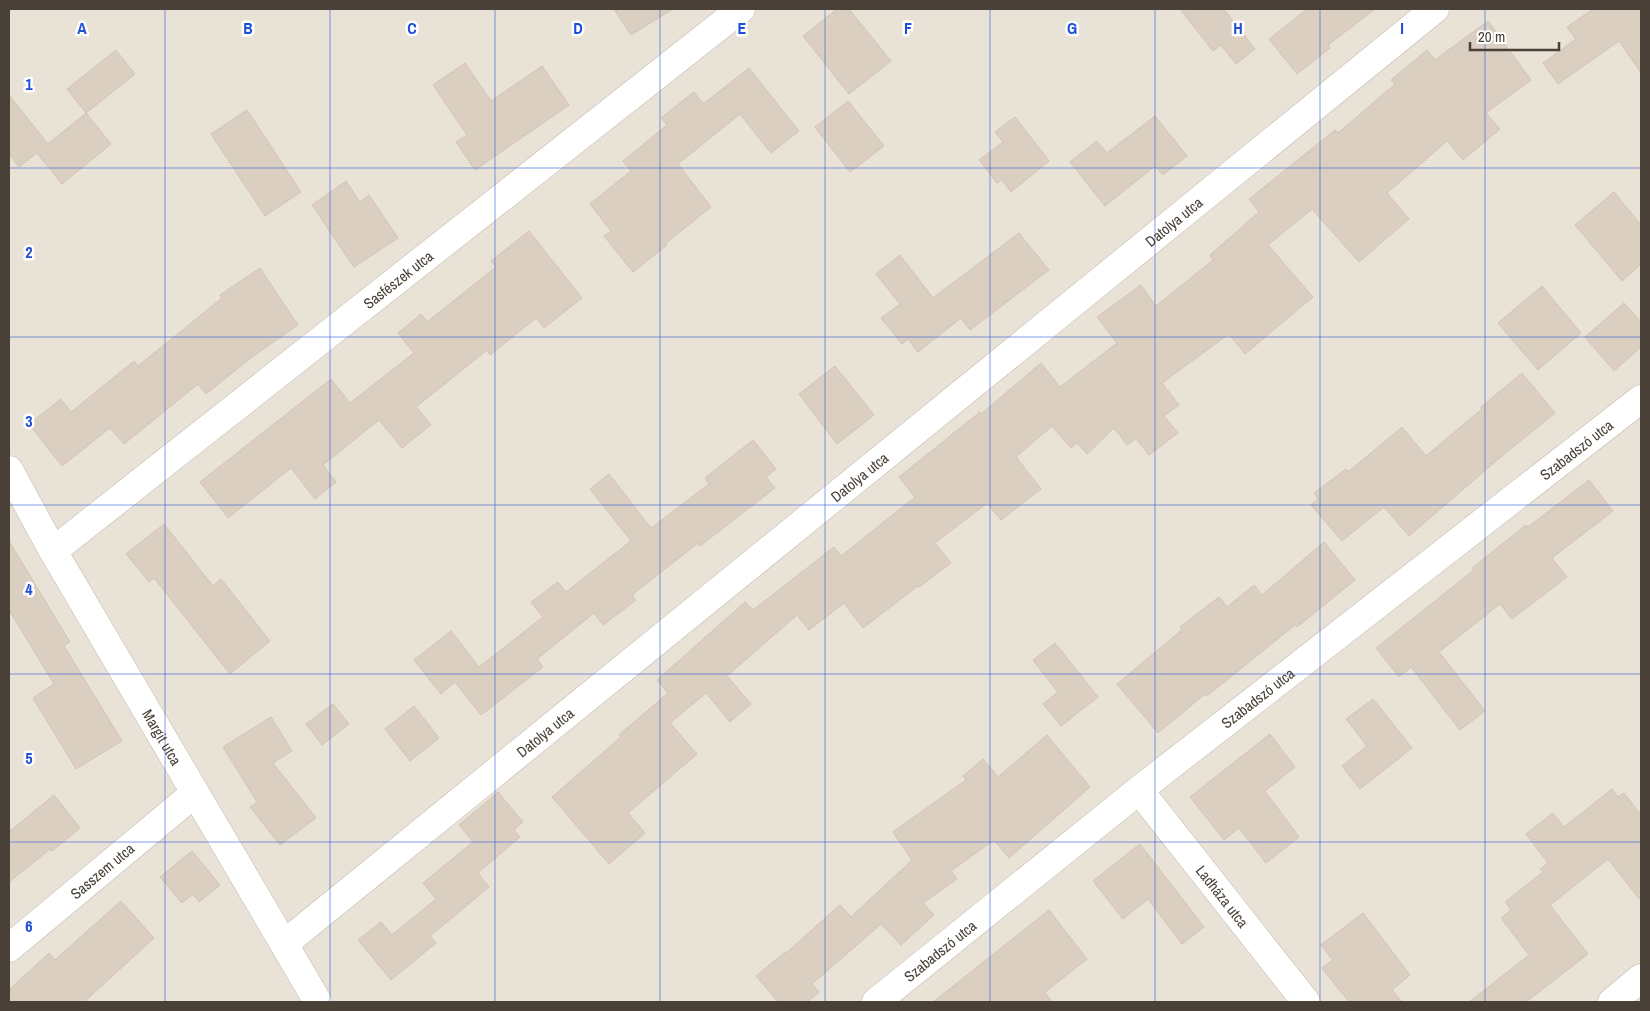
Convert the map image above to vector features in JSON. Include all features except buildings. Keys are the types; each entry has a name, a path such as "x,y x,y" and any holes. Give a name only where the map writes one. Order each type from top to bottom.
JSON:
{"street":[{"name":"Sasfészek utca","path":"53,551 741,9"},
{"name":"Datolya utca","path":"284,944 1434,9"},
{"name":"Szabadszó utca","path":"876,1002 1139,790 1641,398"},
{"name":"Margit utca","path":"9,470 53,551 318,1002"},
{"name":"Ladháza utca","path":"1139,790 1306,1002"},
{"name":"Sasszem utca","path":"9,948 195,793"},
{"path":"1612,1002 1641,978"}],"shaded area":[{"path":"9,9 1641,9 1641,1002 9,1002"}]}
